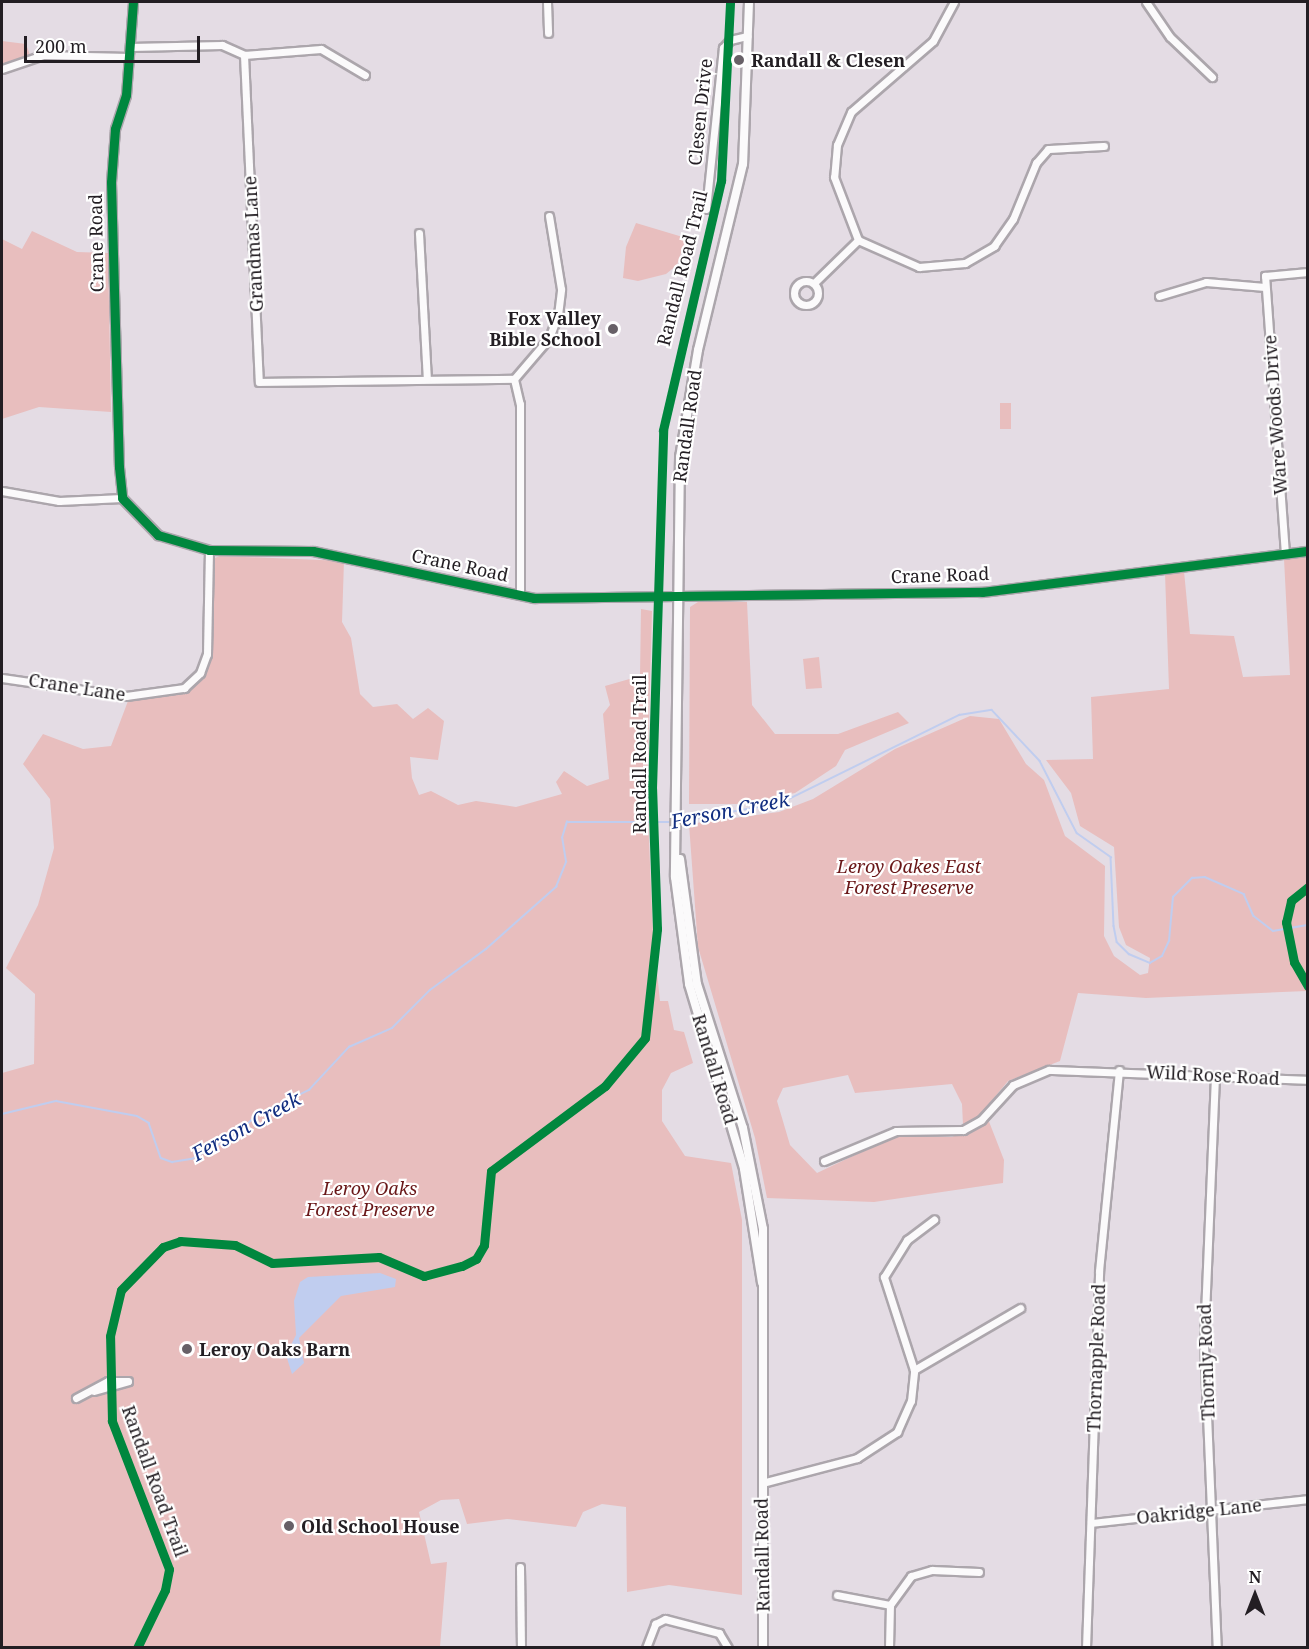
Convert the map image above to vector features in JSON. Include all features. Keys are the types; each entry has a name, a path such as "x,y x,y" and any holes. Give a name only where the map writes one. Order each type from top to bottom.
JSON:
{"main road":[{"name":"Randall Road","path":"748,2 743,164 685,419 677,596 678,795 679,855 697,984 757,1186 762,1282 763,1647"}],"street":[{"name":"Crane Road","path":"133,2 129,57 111,182 123,498 158,535 209,549 313,551 520,595 677,596 982,592 1308,551"},
{"path":"548,2 548,33"},
{"path":"954,2 933,41 851,112 837,145 834,177 858,240 919,267 964,262 994,246 1013,219 1035,163 1048,149 1104,146"},
{"path":"1146,2 1170,37 1212,77"},
{"name":"Clesen Drive","path":"706,208 723,48 730,40 748,36"},
{"path":"130,47 222,45 244,55 321,49 365,75"},
{"path":"2,69 43,55 129,57"},
{"name":"Grandmas Lane","path":"244,55 259,382 427,379"},
{"path":"419,233 427,379 514,379 549,338 558,315 561,289 549,216"},
{"path":"814,283 858,240"},
{"name":"Ware Woods Drive","path":"1285,554 1265,276 1308,272"},
{"path":"1159,296 1206,282 1266,286"},
{"path":"514,379 520,404 520,595"},
{"path":"2,491 59,501 123,498"},
{"name":"Crane Lane","path":"2,678 126,696 184,688 200,673 207,654 209,549"},
{"name":"Wild Rose Road","path":"824,1161 896,1131 963,1130 981,1120 1013,1085 1049,1070 1119,1070 1308,1080"},
{"name":"Thornapple Road","path":"1086,1647 1099,1271 1119,1070"},
{"name":"Thornly Road","path":"1215,1076 1204,1343 1213,1510 1217,1647"},
{"path":"762,1483 857,1458 885,1444 906,1417 914,1370 884,1278 907,1240 934,1220"},
{"path":"914,1370 1020,1308"},
{"path":"76,1398 94,1391"},
{"name":"Oakridge Lane","path":"1091,1523 1308,1499"},
{"path":"520,1567 521,1647"},
{"path":"889,1647 890,1605 903,1583 921,1571 979,1572"},
{"path":"837,1594 890,1605"},
{"path":"646,1647 655,1624 665,1619 719,1633 728,1647"}],"green space":[{"path":"2,41 26,44 30,55 2,65"},
{"path":"636,223 686,238 677,265 666,274 638,281 623,278 626,247"},
{"path":"32,231 77,252 108,253 111,412 39,407 2,419 2,239 22,249"},
{"path":"1000,403 1011,403 1011,429 1000,429"},
{"name":"Leroy Oakes East Forest Preserve","path":"1298,555 1307,557 1307,991 1146,998 1078,993 1060,1061 1008,1081 979,1116 963,1125 962,1104 952,1084 855,1093 848,1075 783,1088 777,1101 790,1145 817,1173 895,1136 952,1137 988,1119 1004,1160 1003,1183 874,1202 767,1198 755,1138 698,947 689,824 779,812 813,799 895,749 970,716 999,719 1026,764 1044,780 1065,836 1105,866 1104,936 1114,956 1140,975 1148,973 1150,958 1126,945 1119,927 1114,847 1080,826 1071,793 1046,760 1093,759 1091,697 1169,689 1165,573 1184,571 1190,634 1234,636 1243,677 1290,675 1284,559"},
{"name":"Leroy Oaks Forest Preserve","path":"220,556 344,561 342,622 351,638 360,694 373,707 397,704 413,719 428,708 444,721 438,760 410,757 412,778 419,795 431,791 458,805 476,801 516,807 562,794 556,782 564,771 587,786 609,779 603,714 610,705 605,686 640,676 641,609 652,611 647,794 653,935 660,1001 668,1001 674,1030 684,1032 693,1063 671,1073 662,1090 662,1121 685,1156 731,1163 742,1220 742,1595 669,1585 627,1592 626,1507 602,1504 583,1512 576,1527 507,1519 467,1524 459,1499 441,1500 419,1512 431,1564 447,1562 440,1647 2,1648 2,1073 34,1064 35,994 6,968 38,905 54,848 50,799 23,764 43,734 83,749 111,746 128,701 181,693 204,676 209,665 212,559"},
{"path":"698,602 747,602 752,705 775,734 838,734 898,712 909,723 845,750 836,766 795,793 747,804 689,804 690,607"},
{"path":"819,657 822,688 806,689 803,659"}],"water":[{"path":"380,1273 396,1279 395,1287 341,1296 299,1338 304,1363 292,1374 286,1355 296,1335 294,1301 300,1282 308,1277"}],"waterway":[{"name":"Ferson Creek","path":"679,821 781,803 959,715 992,710 1040,761 1077,833 1111,857 1114,926 1117,942 1129,954 1150,963 1162,956 1169,941 1173,897 1192,878 1205,877 1244,894 1254,916 1273,931 1308,925"},
{"name":"Ferson Creek","path":"2,1114 56,1101 137,1116 149,1123 161,1158 172,1162 192,1159 231,1138 257,1115 309,1090 349,1047 392,1028 430,990 486,949 556,887 566,862 562,838 567,822 671,822"}],"cycle path":[{"path":"133,2 126,95 115,129 111,182 119,467 122,498 158,535 209,550 313,551 534,598 982,592 1308,551"},
{"name":"Randall Road Trail","path":"137,1648 165,1590 169,1569 112,1421 110,1336 121,1290 163,1247 180,1241 235,1245 272,1263 379,1257 424,1276 462,1266 476,1259 484,1245 491,1171 605,1086 645,1038 657,929 652,788 663,430 721,181 730,2"},
{"path":"1308,887 1291,901 1286,922 1294,962 1308,986"}],"place":[{"name":"Randall & Clesen","path":"739,60"},
{"name":"Fox Valley Bible School","path":"613,329"},
{"name":"Leroy Oaks Barn","path":"187,1349"},
{"name":"Old School House","path":"289,1526"}]}
